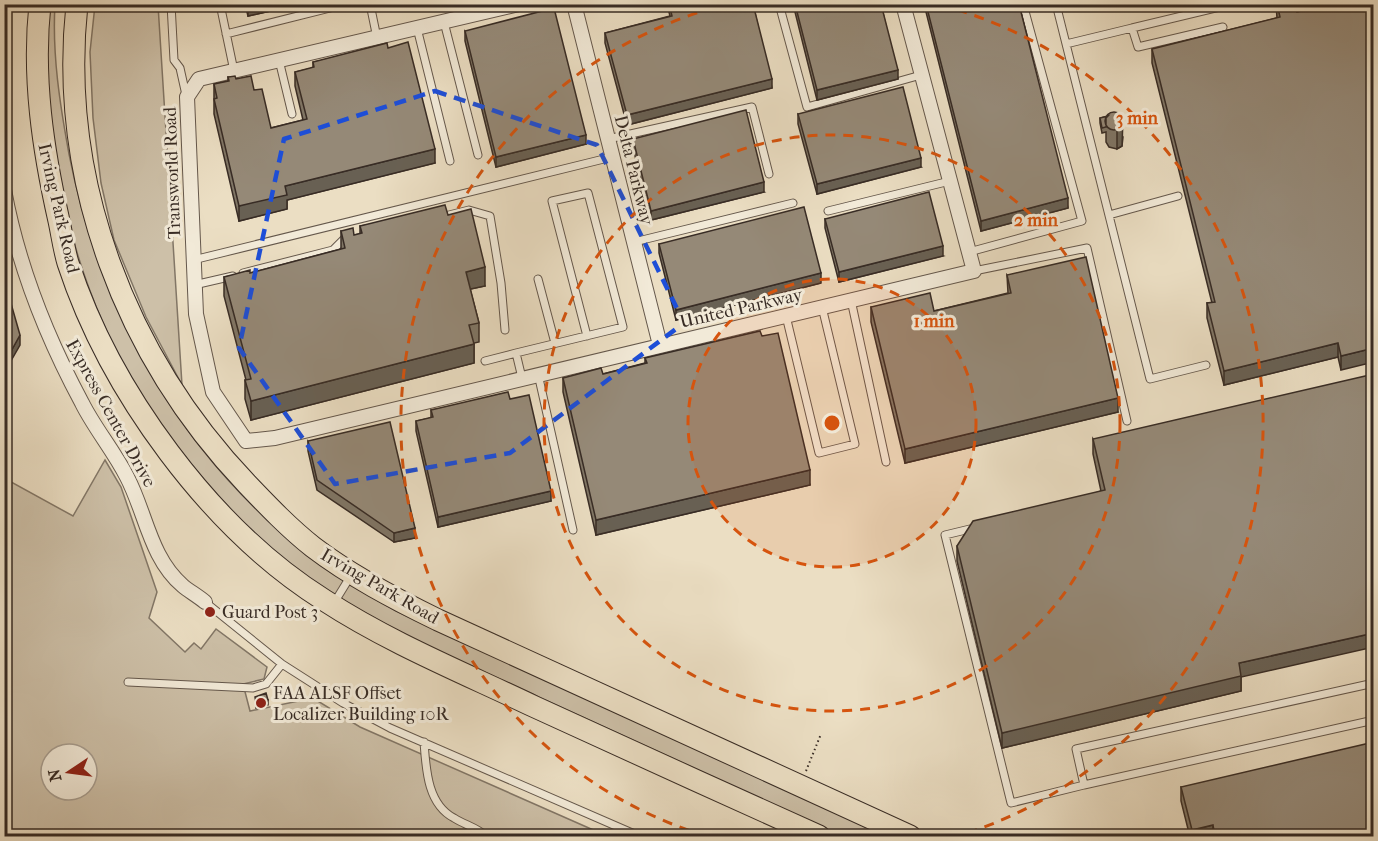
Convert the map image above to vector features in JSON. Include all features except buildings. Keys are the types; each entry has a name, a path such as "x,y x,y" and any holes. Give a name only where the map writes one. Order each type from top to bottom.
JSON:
{"main road":[{"name":"Irving Park Road","path":"40,4 38,79 41,122 49,176 68,262 109,358 133,400 170,453 230,523 281,568 333,606 392,639 819,837"},
{"name":"Irving Park Road","path":"77,4 73,60 75,111 81,156 93,212 108,260 129,313 178,400 221,457 269,507 313,547 395,599 910,837"}],"street":[{"name":"Transworld Road","path":"246,441 213,392 196,314 187,98 199,79 519,4"},
{"name":"Delta Parkway","path":"574,4 660,345"},
{"path":"903,4 974,271"},
{"name":"Express Center Drive","path":"4,190 17,246 32,293 64,371 83,406 127,475 137,496 155,549 167,568 182,585 205,602"},
{"name":"United Parkway","path":"246,441 275,438 974,271"}],"lane":[{"path":"171,4 174,60 180,68 187,98"},
{"path":"220,4 234,71"},
{"path":"226,34 346,4"},
{"path":"369,4 377,38"},
{"path":"779,4 807,106 921,75"},
{"path":"969,252 1082,221 1023,4"},
{"path":"1056,4 1150,379 1206,365"},
{"path":"1066,44 1232,4"},
{"path":"444,22 478,155"},
{"path":"1132,28 1138,47 1223,27"},
{"path":"417,28 450,161"},
{"path":"279,60 292,114"},
{"path":"608,139 752,106 769,174"},
{"path":"194,260 612,157"},
{"path":"828,211 950,181"},
{"path":"485,361 555,343 587,336 623,327 588,193 552,201 587,336"},
{"path":"1109,215 1178,196"},
{"path":"634,242 793,203"},
{"path":"435,218 469,210 490,216 501,283 505,330"},
{"path":"194,285 333,250 343,240 354,238"},
{"path":"974,271 1087,248 1127,421"},
{"path":"538,279 555,343"},
{"path":"851,300 886,462"},
{"path":"786,316 819,453 855,444 822,307"},
{"path":"516,353 522,378"},
{"path":"538,374 573,530"},
{"path":"977,527 945,535 1011,803 1374,720"},
{"path":"333,606 352,573"},
{"path":"205,602 282,664 343,703 390,728 639,837"},
{"path":"128,682 253,688 266,684 282,664"},
{"path":"1084,785 1076,750 1374,683"},
{"path":"424,742 427,776 439,806 451,818 477,828 486,837"}],"path":[{"path":"800,786 821,734"}],"highlighted area":[{"path":"435,91 597,145 684,323 510,453 335,484 239,348 284,139"}],"shaded area":[{"path":"50,5 55,5 56,61 69,154 83,212 101,269 124,323 152,376 184,425 221,472 262,515 318,562 396,611 886,836 842,836 419,642 313,581 251,529 192,466 166,431 121,359 88,287 65,208 51,126 47,84"},
{"path":"95,5 158,5 182,385 146,317 114,240 101,183 93,118 90,52"},
{"path":"105,460 121,487 157,592 149,618 185,652 194,643 201,649 216,629 267,667 264,679 243,684 250,711 313,698 360,727 607,836 5,836 4,478 73,516"}],"place":[{"name":"Guard Post 3","path":"210,612"},
{"name":"FAA ALSF Offset Localizer Building 10R","path":"261,703"}]}
